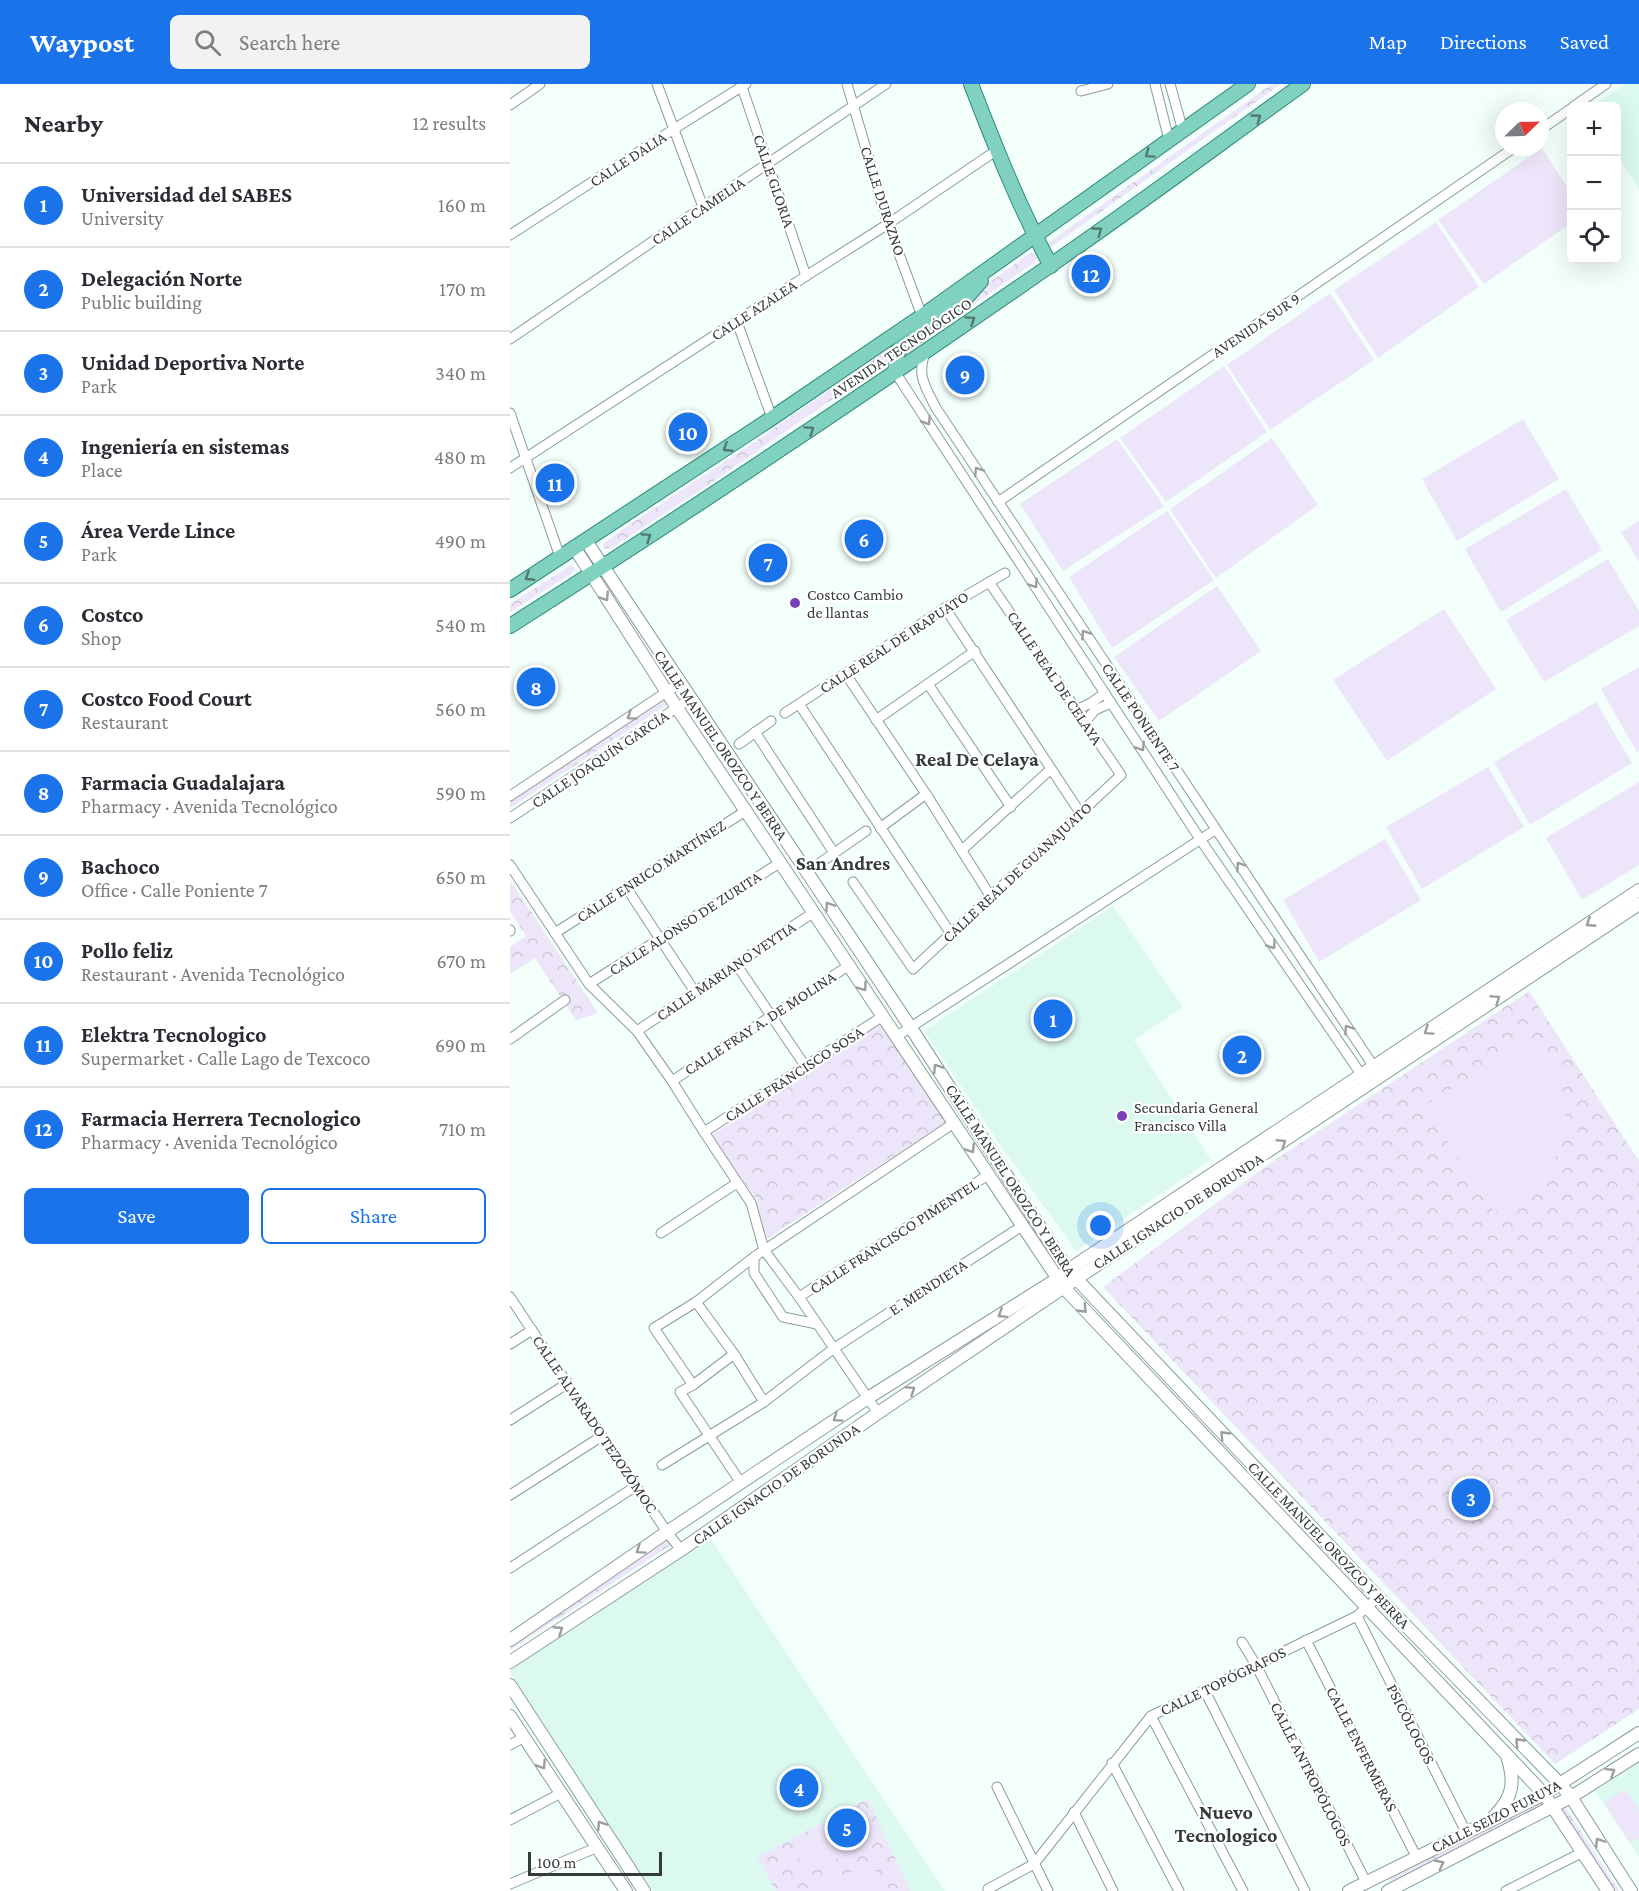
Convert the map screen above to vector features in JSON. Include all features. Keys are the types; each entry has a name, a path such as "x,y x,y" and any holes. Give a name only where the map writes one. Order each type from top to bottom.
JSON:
{"main road":[{"path":"971,84 997,150 1035,236 1051,266"},
{"name":"AVENIDA TECNOLÓGICO","path":"510,590 772,418 922,316 1248,84"},
{"name":"AVENIDA TECNOLÓGICO","path":"510,626 591,575 1051,266 1303,84"},
{"path":"895,372 898,350 959,306 1001,260"}],"street":[{"path":"510,105 540,84"},
{"path":"657,84 703,207"},
{"name":"CALLE DURAZNO","path":"847,84 888,224 922,316"},
{"name":"CALLE CAMELIA","path":"510,339 886,84"},
{"path":"1081,91 1108,84"},
{"path":"1155,84 1169,140"},
{"path":"1170,84 1182,131"},
{"path":"1580,102 1606,84"},
{"name":"CALLE DALIA","path":"510,235 744,85"},
{"name":"CALLE GLORIA","path":"744,85 806,276"},
{"path":"1549,123 1567,111"},
{"name":"CALLE AZALEA","path":"510,468 888,224 997,150"},
{"name":"AVENIDA SUR 9","path":"998,502 1502,156"},
{"path":"737,322 772,418"},
{"name":"CALLE PONIENTE 7","path":"926,351 922,361 922,380 936,408 1377,1072"},
{"name":"CALLE PONIENTE 7","path":"895,372 1200,839 1365,1080"},
{"path":"510,413 560,557"},
{"name":"CALLE MANUEL OROZCO Y BERRA","path":"580,544 603,567 911,1028 1072,1275 1378,1597 1560,1784 1571,1797 1631,1891"},
{"name":"CALLE MANUEL OROZCO Y BERRA","path":"580,544 591,575 677,708 747,810 1060,1284 1362,1612 1505,1752 1544,1794 1608,1891"},
{"name":"CALLE REAL DE IRAPUATO","path":"785,713 945,608 1005,573"},
{"name":"CALLE REAL DE CELAYA","path":"989,582 1121,775"},
{"path":"945,608 1081,814"},
{"path":"876,720 975,651"},
{"path":"845,673 991,897"},
{"name":"CALLE JOAQUÍN GARCÍA","path":"510,796 680,683"},
{"path":"928,684 1011,807"},
{"path":"1076,710 1105,693"},
{"name":"CALLE JOAQUÍN GARCÍA","path":"510,818 690,699"},
{"path":"1085,722 1095,710 1111,703"},
{"path":"799,704 951,934"},
{"path":"739,744 771,721"},
{"path":"755,732 834,853"},
{"path":"962,850 1051,769"},
{"name":"CALLE REAL DE GUANAJUATO","path":"853,882 913,969 1121,775"},
{"path":"880,828 926,794"},
{"name":"CALLE ENRICO MARTÍNEZ","path":"555,933 747,810"},
{"path":"897,1036 1215,830"},
{"path":"807,872 866,831"},
{"name":"CALLE ALONSO DE ZURITA","path":"589,984 781,862"},
{"path":"510,865 589,984 637,1031 672,1081 751,1203 764,1250 878,1413"},
{"path":"626,887 695,992"},
{"name":"CALLE IGNACIO DE BORUNDA","path":"1377,1072 1639,890"},
{"name":"CALLE IGNACIO DE BORUNDA","path":"510,1662 681,1550 1072,1275 1377,1072 1639,904"},
{"name":"CALLE MARIANO VEYTIA","path":"637,1031 814,912"},
{"path":"736,964 806,1067"},
{"name":"CALLE FRAY A. DE MOLINA","path":"672,1081 848,966"},
{"path":"510,1039 565,1000"},
{"name":"CALLE FRANCISCO SOSA","path":"704,1132 883,1016"},
{"path":"693,1385 654,1328 696,1302 764,1250 954,1123"},
{"name":"CALLE FRANCISCO PIMENTEL","path":"799,1297 988,1175"},
{"path":"661,1233 738,1183"},
{"name":"E. MENDIETA","path":"662,1465 764,1402 833,1349 1022,1226"},
{"path":"754,1257 754,1274 783,1317 817,1324"},
{"name":"CALLE IGNACIO DE BORUNDA","path":"510,1640 868,1398 1060,1284"},
{"name":"CALLE ALVARADO TEZOZÓMOC","path":"510,1297 681,1550"},
{"path":"696,1302 734,1354 764,1402"},
{"path":"510,1344 532,1330"},
{"path":"734,1354 680,1392 741,1483"},
{"path":"510,1420 568,1383"},
{"path":"510,1496 602,1436"},
{"path":"510,1568 636,1486"},
{"name":"CALLE TOPÓGRAFOS","path":"988,1890 1034,1864 1151,1716 1362,1612 1378,1597"},
{"name":"PSICÓLOGOS","path":"1362,1612 1466,1832"},
{"name":"CALLE ENFERMERAS","path":"1306,1640 1417,1858"},
{"name":"CALLE ANTROPÓLOGOS","path":"1242,1642 1256,1665 1366,1882"},
{"path":"510,1685 645,1891"},
{"path":"1205,1691 1305,1891"},
{"path":"510,1716 626,1891"},
{"path":"1151,1716 1243,1891"},
{"name":"CALLE SEIZO FURUYA","path":"1349,1891 1544,1794 1639,1733"},
{"path":"510,1745 524,1737"},
{"path":"1486,1823 1503,1807 1510,1792 1512,1774 1505,1752"},
{"name":"CALLE SEIZO FURUYA","path":"1389,1891 1571,1797 1639,1754"},
{"path":"1112,1763 1179,1891"},
{"path":"997,1787 1048,1891"},
{"path":"510,1820 561,1793"},
{"path":"1074,1812 1113,1891"},
{"path":"510,1884 598,1847"},
{"path":"1506,1891 1582,1852"},
{"path":"1382,1875 1389,1891"}],"shaded area":[{"path":"1626,84 1639,84 1639,190 1621,161 1621,102 1597,102"},
{"path":"1113,906 1183,1007 1134,1040 1211,1160 1076,1251 1005,1152 924,1031"},
{"path":"709,1536 945,1891 652,1891 510,1669"},
{"path":"1639,1762 1639,1857 1595,1791"}],"green space":[{"path":"1272,84 1281,84 1047,250 1045,246 1049,242"},
{"path":"1530,156 1547,156 1567,187 1567,226 1484,284 1438,220"},
{"path":"1436,222 1479,287 1378,358 1334,290"},
{"path":"1030,253 1038,257 1035,262 910,349 973,294"},
{"path":"1330,293 1374,360 1270,430 1227,365"},
{"path":"899,341 890,353 887,362 702,489 613,547 605,549 603,546 605,542 629,525 756,441"},
{"path":"1224,366 1267,432 1166,502 1120,438"},
{"path":"1523,419 1559,479 1457,541 1422,479"},
{"path":"1272,438 1318,505 1216,578 1170,509"},
{"path":"1117,439 1164,506 1063,571 1020,504"},
{"path":"1566,489 1602,550 1501,612 1465,549"},
{"path":"1167,511 1214,580 1112,648 1069,577"},
{"path":"1639,521 1639,562 1621,532"},
{"path":"1608,559 1639,611 1639,626 1544,682 1506,620"},
{"path":"571,565 575,570 571,574 510,612 510,604"},
{"path":"1217,586 1261,651 1159,721 1114,657"},
{"path":"1444,609 1496,689 1387,761 1333,680"},
{"path":"1639,667 1639,750 1637,752 1601,689"},
{"path":"665,699 668,704 510,808 510,802"},
{"path":"1596,702 1632,763 1530,825 1494,762"},
{"path":"1488,767 1524,827 1422,889 1386,827"},
{"path":"1639,782 1639,865 1582,900 1546,838"},
{"path":"1385,839 1421,900 1319,962 1283,900"},
{"path":"510,880 598,1013 576,1020 535,958 510,974 510,947 526,936 510,911"},
{"path":"1529,991 1639,1161 1639,1709 1555,1764 1103,1287 1269,1164"},
{"path":"880,1024 946,1122 765,1240 756,1199 712,1135"},
{"path":"1531,1038 1545,1054 1556,1072 1563,1091 1564,1129 1559,1148 1550,1167 1537,1184 1516,1204 1495,1213 1424,1106"},
{"path":"669,1538 671,1545 510,1650 510,1643"},
{"path":"1625,1789 1639,1810 1639,1838 1630,1843 1604,1803"},
{"path":"868,1799 910,1891 776,1891 757,1857"},
{"path":"1539,1801 1543,1802 1542,1805 1391,1881 1388,1880 1389,1877"},
{"path":"1563,1805 1619,1891 1614,1891 1561,1810 1560,1807"},
{"path":"834,1832 845,1855 806,1872 796,1850"},
{"path":"872,1862 885,1891 812,1891 812,1890"}],"place":[{"name":"Farmacia Herrera Tecnologico","path":"1091,274"},
{"name":"Bachoco","path":"965,375"},
{"name":"Pollo feliz","path":"688,432"},
{"name":"Elektra Tecnologico","path":"555,483"},
{"name":"Costco","path":"864,539"},
{"name":"Costco Food Court","path":"768,563"},
{"name":"Costco Cambio de llantas","path":"795,603"},
{"name":"Farmacia Guadalajara","path":"536,687"},
{"name":"Universidad del SABES","path":"1053,1019"},
{"name":"Delegación Norte","path":"1242,1055"},
{"name":"Secundaria General Francisco Villa","path":"1122,1116"},
{"name":"Unidad Deportiva Norte","path":"1471,1498"},
{"name":"Ingeniería en sistemas","path":"799,1788"},
{"name":"Área Verde Lince","path":"847,1828"}],"district":[{"name":"Real De Celaya","path":"977,759"},
{"name":"San Andres","path":"843,863"},
{"name":"Nuevo Tecnologico","path":"1226,1824"}]}
